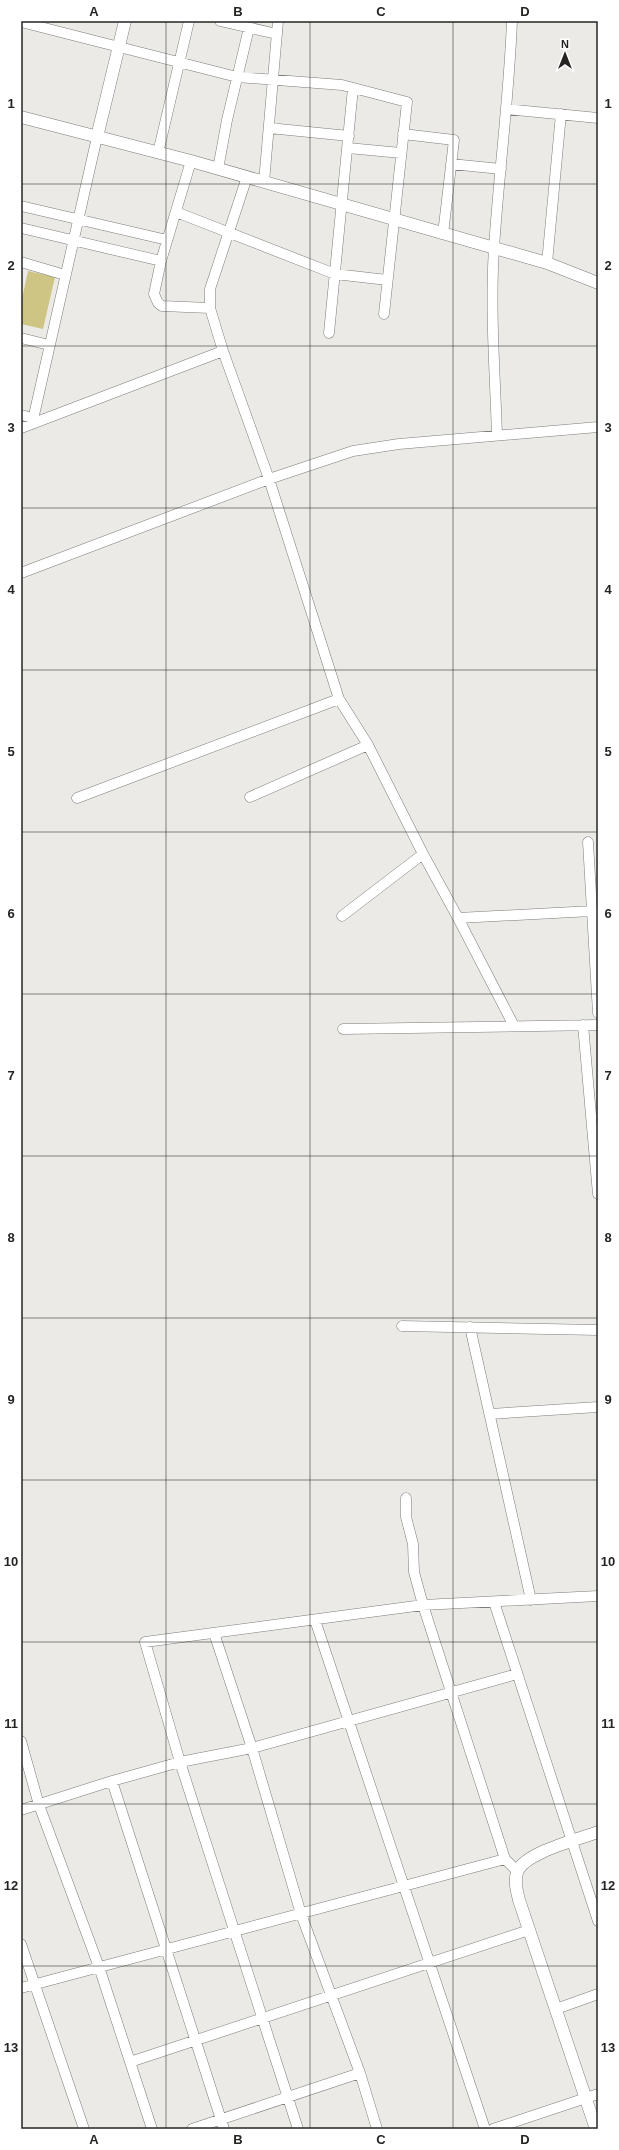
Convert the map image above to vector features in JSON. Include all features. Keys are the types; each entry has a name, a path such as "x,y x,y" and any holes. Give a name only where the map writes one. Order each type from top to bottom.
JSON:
{"street":[{"path":"32,421 125,21"},
{"path":"158,153 189,21"},
{"path":"220,21 277,34"},
{"path":"264,182 278,21"},
{"path":"497,435 493,325 494,248 512,21"},
{"path":"21,22 237,77 342,85 407,102 384,314"},
{"path":"218,169 249,28"},
{"path":"329,333 353,88"},
{"path":"506,109 598,118"},
{"path":"547,263 561,114"},
{"path":"21,117 218,169 394,219 547,263 598,282"},
{"path":"269,128 349,136"},
{"path":"403,134 454,140 443,234"},
{"path":"348,148 401,153"},
{"path":"191,162 161,261 154,294 158,303 167,307 210,308"},
{"path":"451,164 501,169"},
{"path":"247,177 230,233 212,283 210,308 223,351 269,479 339,699 368,745 423,854 514,1026"},
{"path":"21,206 167,240"},
{"path":"176,212 335,274 387,280"},
{"path":"21,228 161,261"},
{"path":"21,262 65,275"},
{"path":"21,338 50,345"},
{"path":"21,428 32,421 223,351"},
{"path":"21,415 32,421"},
{"path":"21,572 269,479 353,452 399,444 598,427"},
{"path":"77,798 339,699"},
{"path":"250,797 368,745"},
{"path":"588,842 598,1014"},
{"path":"342,916 423,854"},
{"path":"458,918 592,911"},
{"path":"583,1025 598,1194"},
{"path":"343,1029 598,1025"},
{"path":"402,1326 598,1330"},
{"path":"470,1327 531,1600"},
{"path":"490,1414 598,1406"},
{"path":"406,1498 406,1521 413,1544 414,1572 423,1605 450,1693 505,1859 517,1871"},
{"path":"298,2129 180,1762 144,1642 423,1605 598,1596"},
{"path":"494,1602 598,1921"},
{"path":"315,1620 485,2129"},
{"path":"214,1633 252,1748 301,1914 360,2073 377,2129"},
{"path":"21,1810 112,1781 180,1762 252,1748 517,1674"},
{"path":"21,1741 39,1805 99,1967 152,2129"},
{"path":"112,1781 222,2124"},
{"path":"596,2129 529,1930 515,1882 517,1871 523,1863 536,1855 598,1832"},
{"path":"21,1988 505,1859"},
{"path":"130,2062 529,1930"},
{"path":"21,1944 36,1984 84,2129"},
{"path":"556,2008 598,1994"},
{"path":"192,2129 222,2124 288,2097 360,2073"},
{"path":"493,2129 598,2094"}],"shaded area":[{"path":"28,271 55,277 43,329 21,324 21,303"}]}
